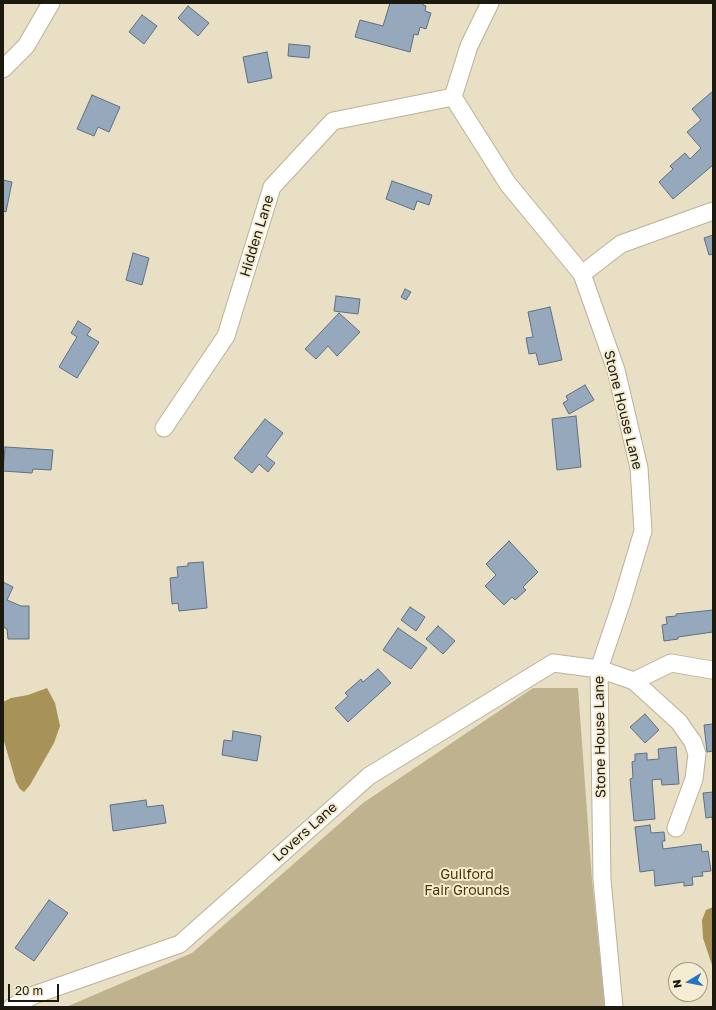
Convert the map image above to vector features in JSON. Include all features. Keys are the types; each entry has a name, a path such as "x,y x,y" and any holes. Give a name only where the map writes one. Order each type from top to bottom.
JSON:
{"street":[{"path":"3,69 26,46 51,3"},
{"path":"453,97 469,46 490,3"},
{"name":"Stone House Lane","path":"453,97 508,184 582,274 616,370 639,468 642,531 622,601 599,669 602,880 614,1007"},
{"name":"Hidden Lane","path":"164,428 226,336 272,187 333,121 453,97"},
{"path":"582,274 621,244 713,211"},
{"name":"Lovers Lane","path":"12,1007 34,995 180,944 369,776 553,663 599,669 634,680"},
{"path":"676,828 694,779 697,754 693,742 679,722 634,680 671,663 712,670"}],"green space":[{"name":"Guilford Fair Grounds","path":"533,688 578,688 592,880 605,1007 66,1007 192,953 363,803"}],"shaded area":[{"path":"47,688 55,703 60,726 54,743 30,785 24,792 20,789 16,782 3,738 3,702 11,698 28,695"},
{"path":"713,907 713,968 703,938 702,920 706,910"}],"building":[{"path":"390,3 423,3 423,5 426,6 425,11 431,13 426,29 420,27 418,35 414,34 410,52 355,37 360,20 383,26"},
{"path":"188,6 209,23 198,36 178,18"},
{"path":"142,15 157,26 144,44 129,32"},
{"path":"289,44 310,46 309,58 288,56"},
{"path":"267,52 272,78 248,83 243,57"},
{"path":"713,91 713,165 673,199 659,182 673,169 670,166 685,153 690,159 701,148 687,132 701,120 692,109"},
{"path":"92,95 120,107 109,132 98,127 94,136 77,129"},
{"path":"3,180 12,182 6,212 3,211"},
{"path":"392,181 432,195 429,205 417,201 414,210 386,199"},
{"path":"713,235 713,254 709,255 704,238"},
{"path":"133,253 149,258 142,285 126,280"},
{"path":"405,289 411,292 406,300 401,297"},
{"path":"336,296 360,299 358,314 334,311"},
{"path":"550,307 562,360 539,365 536,353 529,354 526,338 533,337 528,312"},
{"path":"339,313 360,332 337,356 328,346 316,359 305,349"},
{"path":"78,321 91,329 87,335 99,342 77,378 59,367 77,337 71,333"},
{"path":"585,385 594,400 569,414 563,403 568,400 566,396"},
{"path":"576,416 581,467 557,470 552,419"},
{"path":"265,419 283,433 266,456 275,463 268,472 259,464 252,473 234,458"},
{"path":"5,447 53,450 51,470 33,469 32,473 3,471"},
{"path":"509,541 538,572 523,587 526,590 515,600 512,597 504,605 485,586 496,575 486,564"},
{"path":"203,562 207,608 179,611 178,603 172,604 170,578 178,577 177,567 188,566 188,563"},
{"path":"3,582 13,587 7,600 21,606 29,606 29,639 8,639 7,629 3,627"},
{"path":"410,607 425,617 416,631 401,620"},
{"path":"713,610 713,632 678,637 678,639 664,641 662,625 667,624 666,617 676,616 676,614"},
{"path":"438,626 455,641 443,654 426,639"},
{"path":"398,628 427,648 411,669 383,650"},
{"path":"378,669 391,683 348,722 335,708 348,696 345,693 361,679 363,682"},
{"path":"645,714 659,730 645,743 630,727"},
{"path":"713,724 713,751 707,752 704,725"},
{"path":"233,731 261,736 257,761 222,755 224,740 232,741"},
{"path":"676,747 679,784 662,785 661,779 652,780 655,819 634,821 630,779 633,778 632,762 635,761 635,754 647,753 647,760 659,759 658,749"},
{"path":"713,792 713,825 712,817 706,818 703,793"},
{"path":"146,800 147,807 163,805 166,823 113,831 110,805"},
{"path":"650,825 651,833 664,832 665,841 662,841 663,849 701,844 702,852 708,851 711,871 702,872 703,876 692,877 693,885 684,886 684,882 655,886 654,870 640,872 635,827"},
{"path":"49,900 68,913 34,961 15,948"}]}
